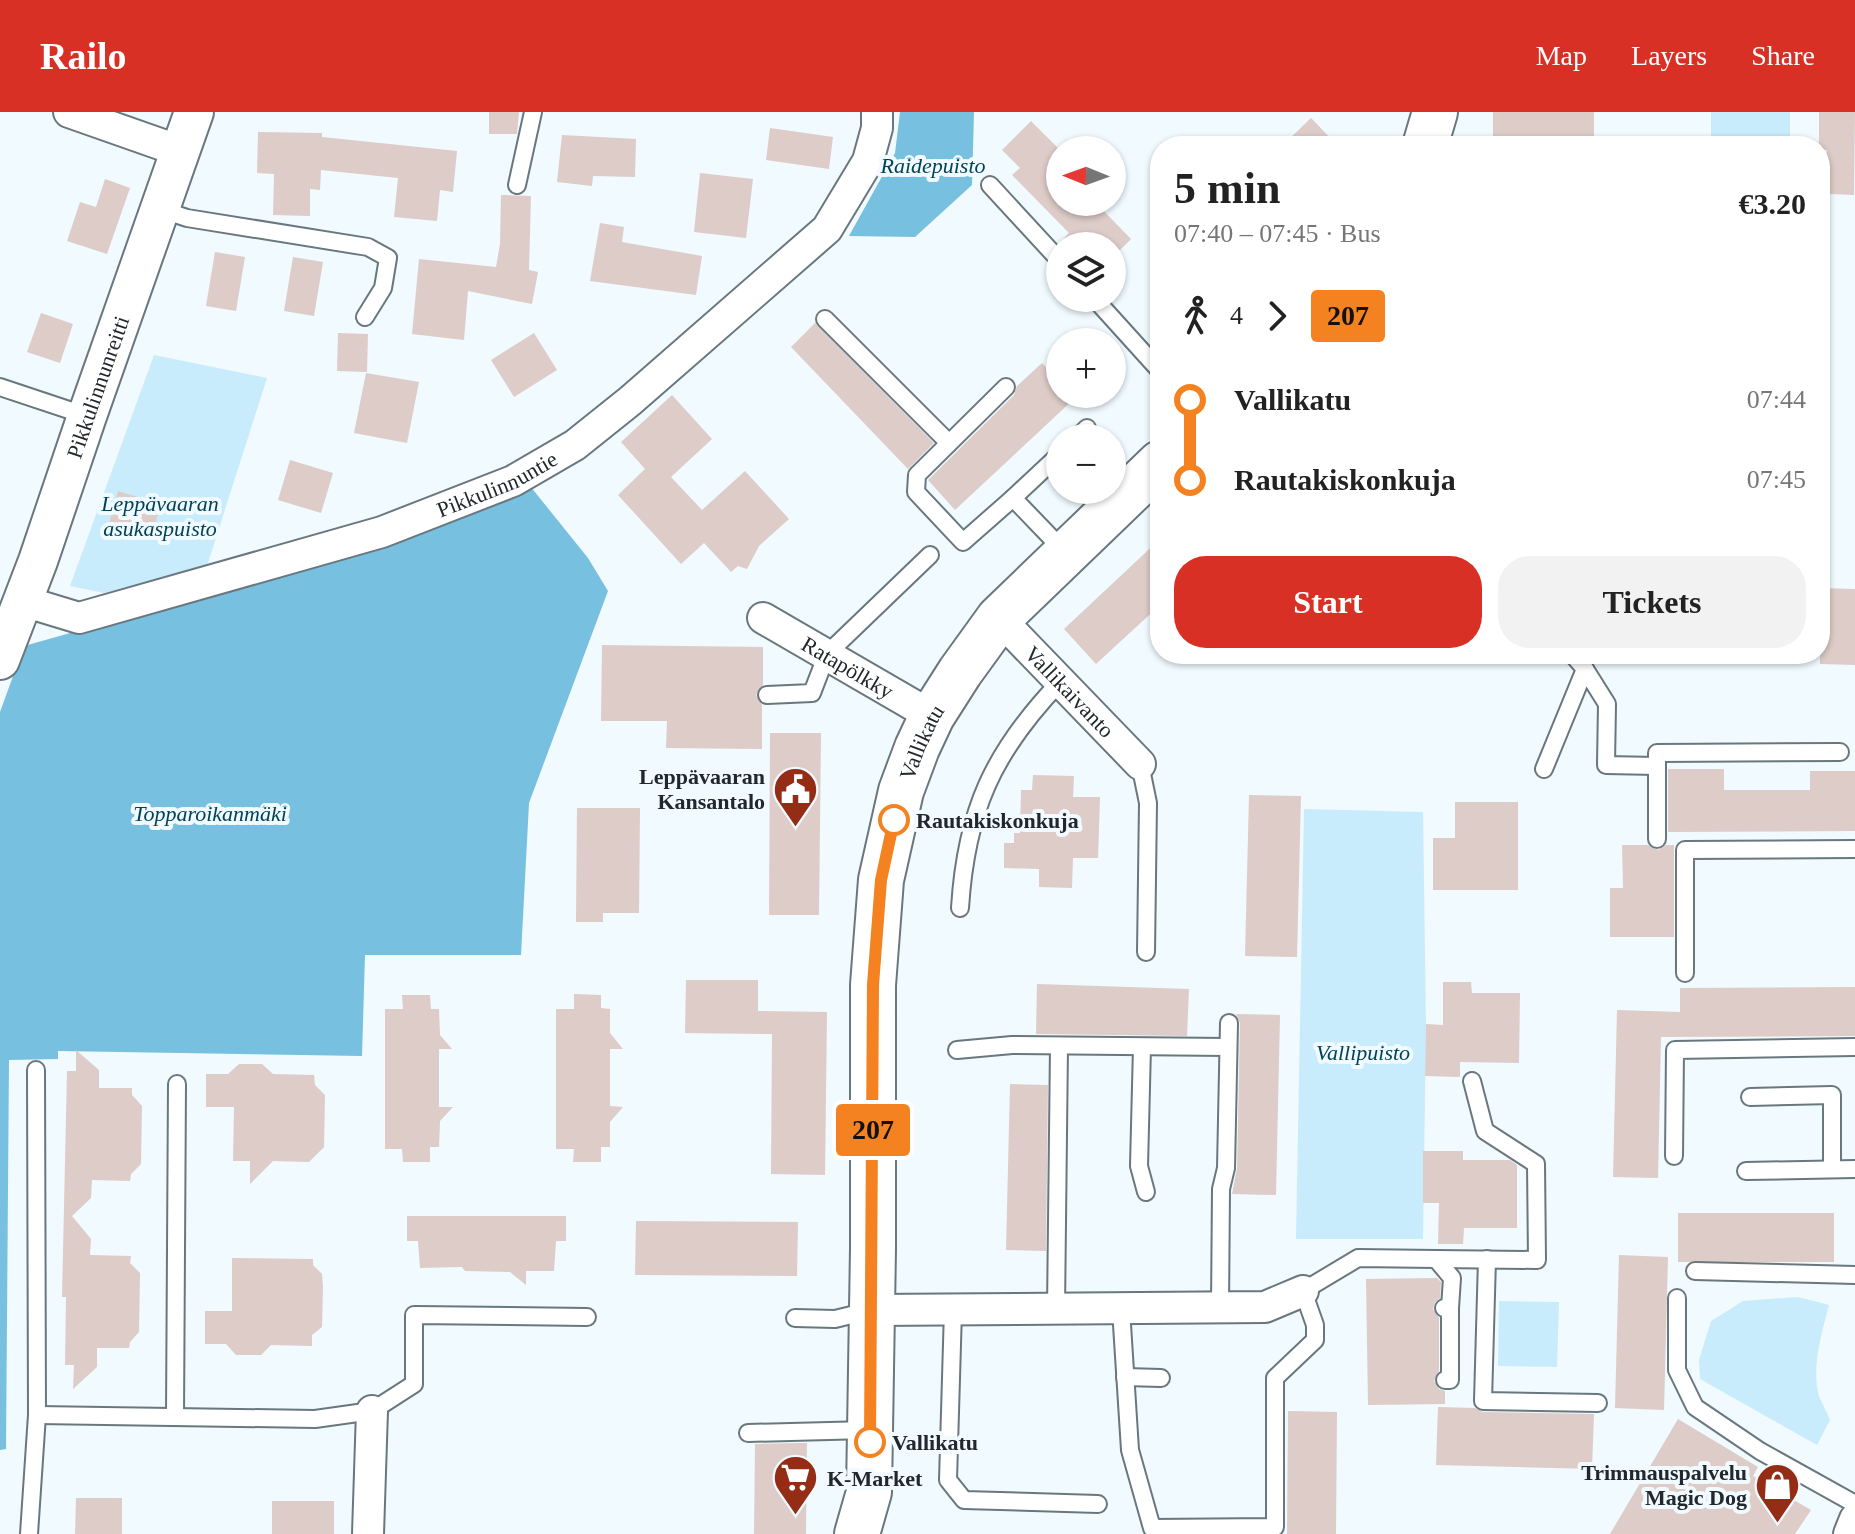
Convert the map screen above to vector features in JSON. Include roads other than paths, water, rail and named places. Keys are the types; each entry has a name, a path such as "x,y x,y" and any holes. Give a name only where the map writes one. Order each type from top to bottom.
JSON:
{"main road":[{"path":"1428,136 1435,112"},
{"name":"Vallikatu","path":"857,1534 869,1492 876,927 881,880 897,806 932,716 999,618 1150,472"},
{"name":"Vallikatu","path":"869,1492 882,1534"}],"street":[{"path":"69,112 180,151"},
{"name":"Pikkulinnunreitti","path":"0,660 194,112"},
{"name":"Pikkulinnuntie","path":"23,601 79,618 382,532 513,481 575,445 608,419 827,229 868,161 877,128 877,112"},
{"name":"Ratapölkky","path":"763,618 932,716"},
{"name":"Vallikaivanto","path":"999,618 1140,764"},
{"path":"872,1310 1265,1307 1303,1291"},
{"path":"368,1534 372,1411"},
{"path":"1849,1534 1855,1519"}],"lane":[{"path":"517,185 533,112"},
{"path":"990,185 1046,246"},
{"path":"160,209 187,218 368,247 388,258 383,288 365,317"},
{"path":"1107,312 1150,360"},
{"path":"825,319 949,443"},
{"path":"0,387 87,416"},
{"path":"1006,387 917,475 916,492 963,542 1046,467"},
{"path":"1013,498 1065,553"},
{"path":"767,695 812,693 827,654 930,555"},
{"path":"1581,664 1607,704 1606,765 1657,766"},
{"path":"1544,769 1585,669"},
{"path":"960,908 962,872 975,817 993,769 1029,714 1060,682"},
{"path":"1657,839 1657,753 1840,752"},
{"path":"1140,764 1148,803 1146,952"},
{"path":"1685,973 1685,850 1855,849"},
{"path":"1220,1308 1221,1189 1226,1168 1229,1023"},
{"path":"957,1050 1012,1045 1228,1047"},
{"path":"1056,1310 1059,1046"},
{"path":"1142,1047 1139,1166 1146,1192"},
{"path":"1674,1156 1675,1050 1855,1047"},
{"path":"29,1534 37,1415 36,1070"},
{"path":"1121,1309 1130,1450 1152,1528 1275,1527 1275,1378 1315,1340 1315,1325 1303,1291 1358,1258 1537,1260 1536,1164 1485,1131 1472,1081"},
{"path":"175,1417 177,1084"},
{"path":"1750,1097 1832,1095 1832,1169"},
{"path":"1746,1171 1855,1169"},
{"path":"1436,1259 1452,1278 1447,1308 1450,1380 1445,1380"},
{"path":"1487,1259 1483,1401 1598,1403"},
{"path":"1695,1271 1855,1275"},
{"path":"1677,1298 1677,1370 1695,1407 1760,1451 1855,1504"},
{"path":"795,1318 835,1319 872,1310"},
{"path":"953,1310 948,1480 964,1500 1098,1504"},
{"path":"37,1415 315,1419 372,1411 414,1384 414,1315 587,1317"},
{"path":"1125,1377 1161,1378"},
{"path":"748,1433 870,1430"}],"place":[{"name":"Rautakiskonkuja","path":"894,820"},
{"name":"Leppävaaran Kansantalo","path":"796,828"},
{"name":"Vallikatu","path":"870,1442"},
{"name":"K-Market","path":"796,1517"},
{"name":"Trimmauspalvelu Magic Dog","path":"1778,1524"}],"park label":[{"name":"Raidepuisto","path":"933,165"},
{"name":"Leppävaaran asukaspuisto","path":"160,516"},
{"name":"Topparoikanmäki","path":"210,813"},
{"name":"Vallipuisto","path":"1363,1052"}]}
